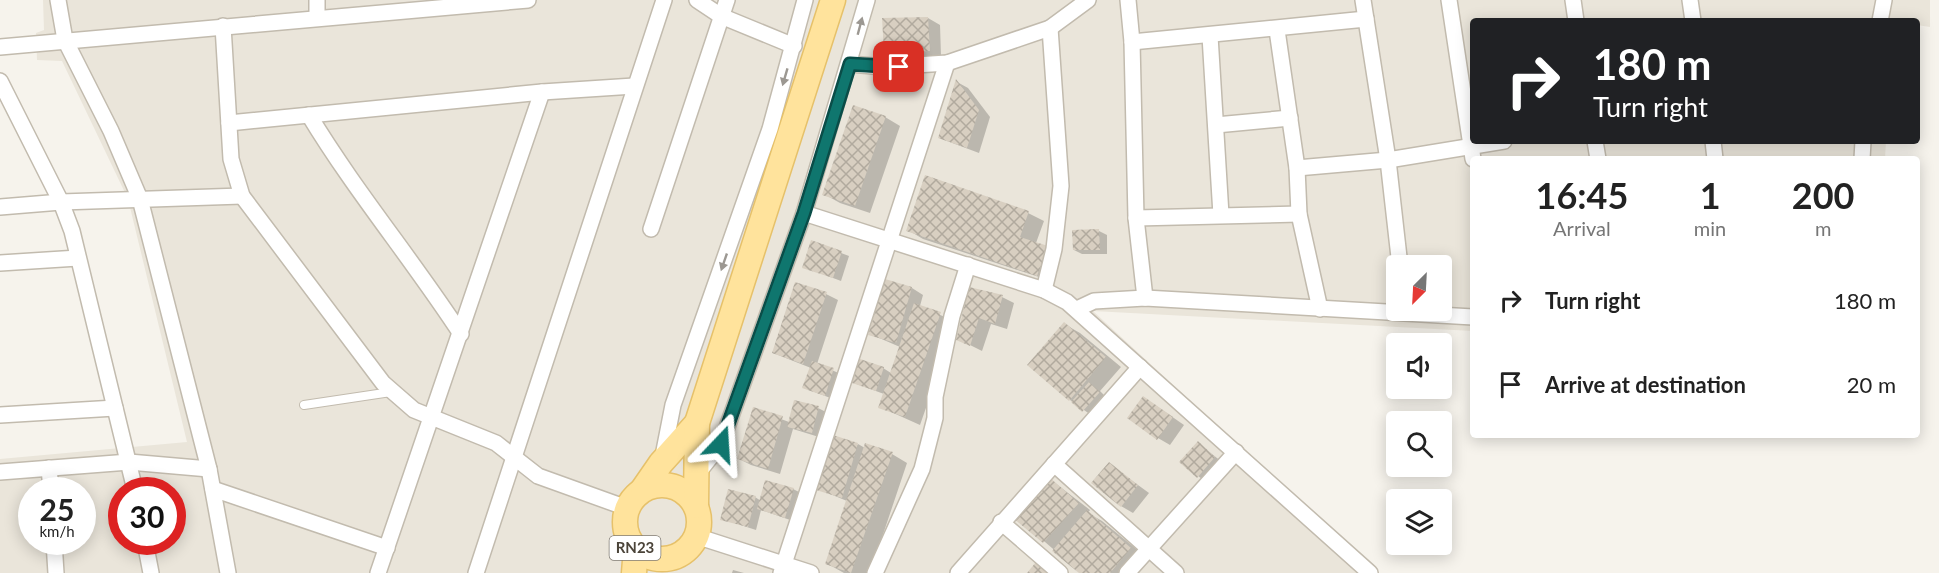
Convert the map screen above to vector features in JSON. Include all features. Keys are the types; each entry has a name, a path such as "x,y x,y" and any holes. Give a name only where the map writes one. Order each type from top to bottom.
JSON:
{"main road":[{"path":"696,536 699,521 696,506 697,423 833,0"},
{"path":"627,508 661,463 697,423"},
{"path":"643,489 667,485 684,492 696,506"},
{"name":"RN23","path":"627,508 625,530 636,548 671,565 696,536"},
{"name":"RN23","path":"634,573 636,548"}],"street":[{"path":"58,0 64,40 111,131 140,199 213,489 228,573"},
{"path":"317,0 317,18"},
{"path":"0,47 528,0"},
{"path":"476,573 664,0"},
{"path":"697,0 721,15 794,46"},
{"path":"651,229 727,0"},
{"path":"661,463 673,405 770,129 806,0"},
{"path":"698,473 721,444 804,213 850,64 867,0"},
{"path":"850,64 884,68 947,63 1050,28 1088,0"},
{"path":"1128,0 1132,42 1136,218 1145,298"},
{"path":"1363,0 1388,160 1399,255"},
{"path":"1449,0 1470,134"},
{"path":"1573,0 1576,18"},
{"path":"1690,0 1693,18"},
{"path":"1881,18 1884,0"},
{"path":"1132,42 1277,30 1366,19"},
{"path":"224,26 231,159 242,196 391,392 414,410 488,439 538,476 627,508"},
{"path":"1044,290 1054,249 1061,186 1050,28"},
{"path":"1277,30 1297,168 1299,214 1320,309"},
{"path":"1210,36 1221,215"},
{"path":"783,569 947,63"},
{"path":"0,81 61,202 78,258 132,477"},
{"path":"229,123 542,92 634,86"},
{"path":"378,573 542,92"},
{"path":"325,141 333,113"},
{"path":"309,115 325,141 421,273 460,334"},
{"path":"1216,125 1290,118"},
{"path":"1297,168 1473,153 1496,144"},
{"path":"0,207 61,202 242,196"},
{"path":"804,213 1044,290 1077,309 1370,573"},
{"path":"1136,218 1299,214"},
{"path":"0,263 78,258"},
{"path":"875,573 922,470 935,418 935,397 942,358 968,265"},
{"path":"1077,309 1102,300 1145,298 1386,311"},
{"path":"1452,315 1470,316"},
{"path":"958,573 1140,367"},
{"path":"0,415 115,408"},
{"path":"1127,573 1236,452"},
{"path":"0,471 129,462 208,469"},
{"path":"1054,464 1176,573"},
{"path":"49,468 50,477"},
{"path":"213,489 387,548"},
{"path":"1001,522 1059,573"},
{"path":"696,536 783,569 811,573"},
{"path":"55,555 56,573"},
{"path":"148,555 152,573"}],"lane":[{"path":"304,405 391,392"}],"shaded area":[{"path":"43,0 1930,0 1930,27 1920,25 1920,18 1470,18 1470,144 1886,144 1885,156 1470,156 1470,331 1093,311 1377,573 0,573 0,459 187,442 128,199 62,61 37,60 36,33 44,30"}],"building":[{"path":"928,17 930,51 884,53 882,18"},
{"path":"956,79 979,110 967,148 938,138"},
{"path":"853,105 886,116 855,206 822,195"},
{"path":"925,175 1029,211 1020,237 1048,246 1037,276 906,231"},
{"path":"1099,229 1100,250 1073,250 1072,230"},
{"path":"811,240 842,251 833,278 802,268"},
{"path":"885,279 912,287 896,343 868,335"},
{"path":"795,282 827,292 803,364 772,353"},
{"path":"969,287 1003,295 995,324 979,318 970,346 956,340"},
{"path":"914,303 941,312 905,417 878,408"},
{"path":"1064,322 1106,357 1069,401 1027,365"},
{"path":"857,358 884,367 876,391 849,382"},
{"path":"812,361 834,368 825,396 802,388"},
{"path":"1089,382 1100,392 1082,412 1071,402"},
{"path":"1143,396 1173,417 1157,440 1127,418"},
{"path":"794,400 819,406 812,433 787,427"},
{"path":"753,407 783,416 768,469 737,459"},
{"path":"833,435 858,443 842,498 816,490"},
{"path":"1198,441 1215,457 1197,478 1179,462"},
{"path":"865,443 893,452 851,573 825,564"},
{"path":"1109,462 1138,485 1121,507 1091,483"},
{"path":"1049,477 1079,503 1043,543 1013,518"},
{"path":"765,480 794,488 785,518 757,509"},
{"path":"728,489 756,496 748,527 720,520"},
{"path":"1087,510 1131,548 1110,573 1079,573 1052,551"},
{"path":"1036,562 1048,573 1027,573"}],"route":[{"path":"721,444 804,213 850,64 884,68 899,67"}]}
